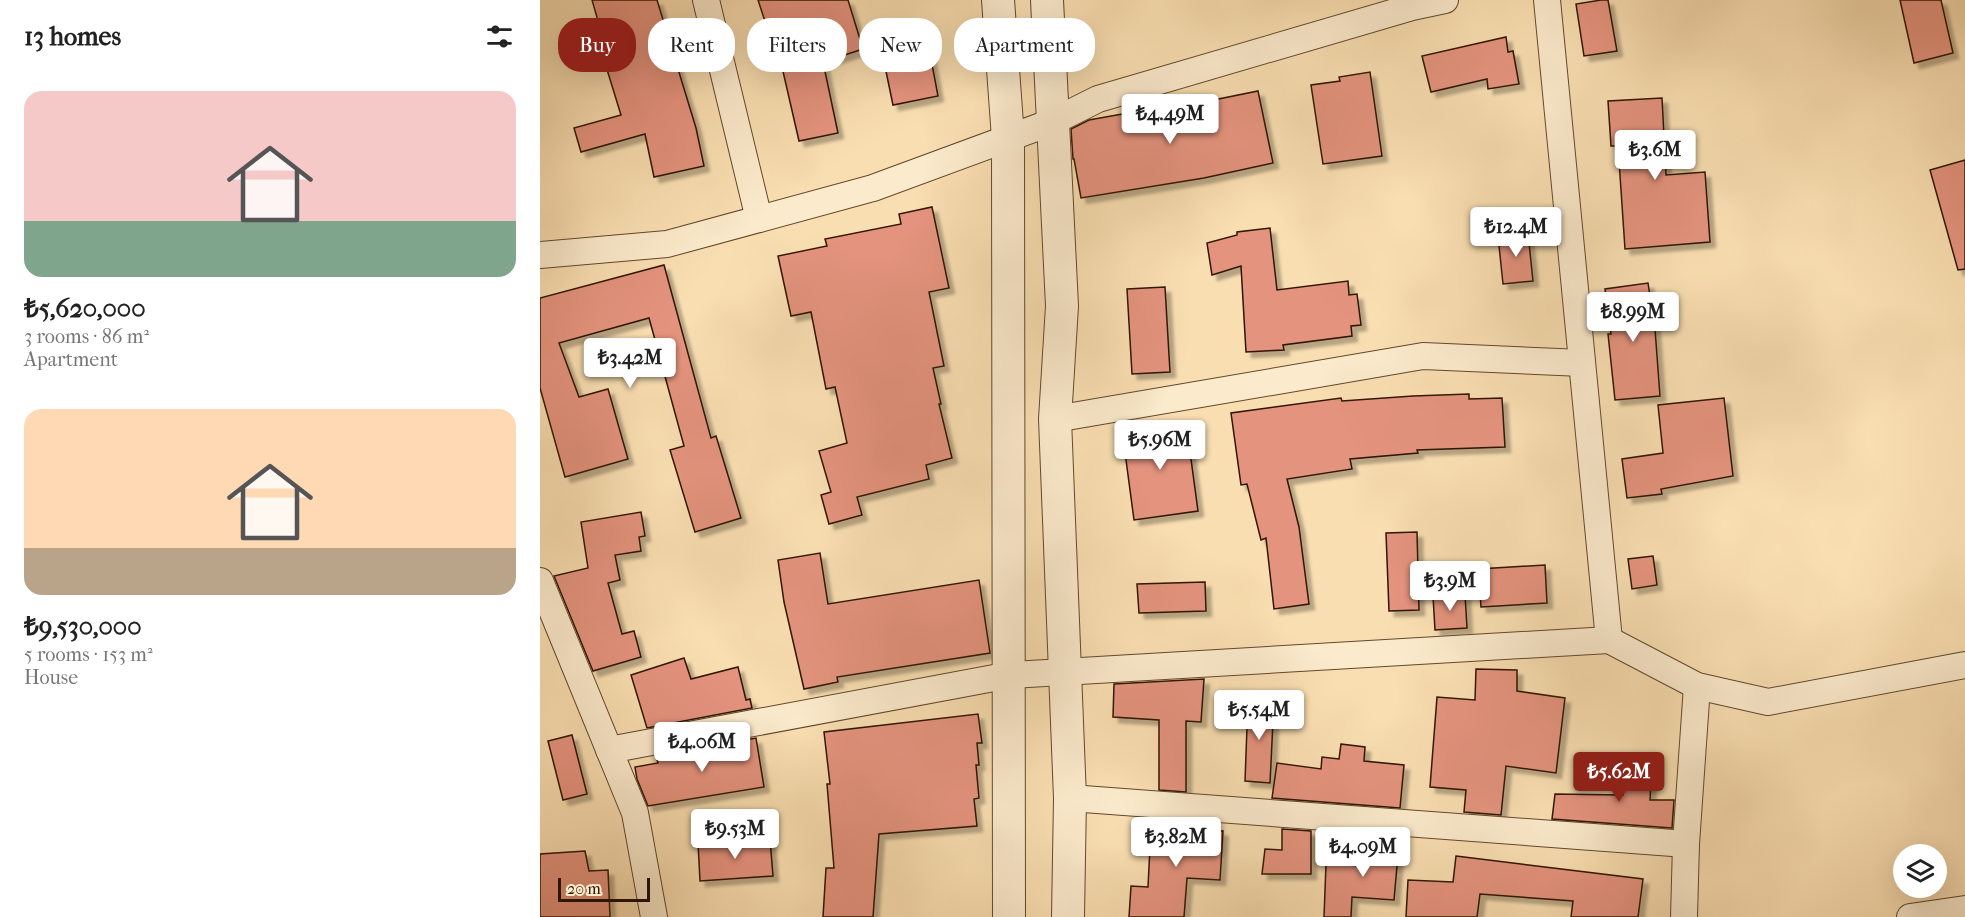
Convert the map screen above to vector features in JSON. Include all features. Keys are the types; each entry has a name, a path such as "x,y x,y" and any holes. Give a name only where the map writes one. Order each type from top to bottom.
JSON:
{"street":[{"path":"706,0 759,219"},
{"path":"998,0 1008,138 1009,917"},
{"path":"1047,0 1062,306 1054,419 1070,798 1068,917"},
{"path":"540,255 667,244 873,188 1052,123 1098,99 1411,3 1445,0"},
{"path":"1547,0 1609,640"},
{"path":"1054,419 1423,356 1582,363"},
{"path":"540,581 635,813 654,917"},
{"path":"609,750 1010,675 1609,640 1697,686 1768,702 1965,665"},
{"path":"1684,917 1686,844 1697,686"},
{"path":"1070,798 1686,844"},
{"path":"1910,917 1965,909"}],"building":[{"path":"592,0 657,0 662,18 648,18 648,72 679,72 696,128 704,166 654,177 645,134 581,152 574,128 621,115 608,72 636,72 636,18 597,18"},
{"path":"758,0 848,0 859,36 859,50 847,54 847,18 764,18"},
{"path":"1608,0 1617,51 1584,56 1576,4"},
{"path":"1900,0 1941,0 1953,53 1914,63"},
{"path":"1506,37 1508,52 1513,51 1519,84 1488,89 1487,79 1431,92 1422,56"},
{"path":"783,72 825,72 838,133 799,141"},
{"path":"886,72 933,72 938,96 893,105"},
{"path":"1370,72 1382,156 1323,164 1311,85 1340,81 1339,77"},
{"path":"1258,91 1273,163 1204,178 1081,198 1073,159 1071,129 1089,120 1184,103 1184,106"},
{"path":"1662,98 1666,175 1705,172 1710,242 1625,249 1618,146 1611,146 1608,101"},
{"path":"1965,160 1965,269 1958,270 1930,170"},
{"path":"932,207 949,288 929,292 944,366 933,368 952,458 926,465 929,479 857,497 862,515 829,524 821,495 831,492 819,451 847,443 835,387 826,389 811,312 791,316 778,256 827,246 825,239 901,224 899,214"},
{"path":"1270,228 1277,290 1348,281 1349,295 1357,294 1361,325 1351,326 1352,336 1283,345 1284,350 1246,352 1241,266 1212,275 1207,243 1237,235 1237,232"},
{"path":"1528,233 1533,281 1503,284 1498,236"},
{"path":"664,265 711,438 716,436 741,518 695,532 670,450 684,446 649,318 559,343 579,397 608,389 628,459 565,477 540,388 540,298"},
{"path":"1648,283 1655,329 1660,396 1615,400 1608,334 1611,334 1605,289"},
{"path":"1165,287 1170,372 1132,374 1127,289"},
{"path":"1469,394 1469,399 1502,398 1505,447 1417,450 1418,453 1350,459 1352,469 1287,479 1299,527 1309,604 1274,609 1266,538 1261,540 1247,484 1241,485 1231,413 1341,398 1342,401"},
{"path":"1724,398 1733,476 1661,489 1662,494 1627,498 1622,459 1663,453 1658,405"},
{"path":"1186,422 1198,511 1134,520 1122,430"},
{"path":"641,512 645,536 639,537 641,551 615,555 620,580 608,583 622,634 634,631 641,657 593,671 554,576 588,568 581,522"},
{"path":"1417,532 1419,610 1389,611 1386,533"},
{"path":"820,553 828,604 979,580 990,653 837,677 838,682 804,689 784,602 778,560"},
{"path":"1653,556 1657,585 1632,589 1628,559"},
{"path":"1545,565 1547,603 1481,607 1478,569"},
{"path":"1205,582 1206,611 1139,613 1137,584"},
{"path":"1465,594 1467,628 1435,630 1433,596"},
{"path":"684,658 691,679 738,667 746,700 750,699 752,708 647,728 631,675"},
{"path":"1476,669 1517,670 1517,691 1565,698 1556,773 1506,766 1501,815 1464,812 1466,790 1430,787 1437,697 1475,700"},
{"path":"1204,679 1201,722 1186,721 1186,792 1159,790 1159,720 1113,717 1114,684"},
{"path":"1248,700 1274,701 1270,783 1245,781"},
{"path":"978,714 982,743 977,743 979,798 974,799 977,826 879,834 873,917 823,917 826,868 834,868 827,784 830,784 824,732"},
{"path":"572,735 587,794 563,800 548,741"},
{"path":"756,738 764,787 648,806 637,779 635,767 658,763 656,756"},
{"path":"1341,744 1365,747 1364,761 1404,765 1400,808 1272,798 1277,763 1321,769 1322,757 1339,759"},
{"path":"1624,762 1652,763 1650,800 1674,800 1672,828 1552,819 1555,794 1623,795"},
{"path":"1159,820 1186,822 1186,829 1223,831 1220,880 1187,878 1184,917 1129,917 1131,886 1148,887 1151,827 1159,827"},
{"path":"1282,829 1311,831 1311,874 1262,874 1265,849 1282,850"},
{"path":"1367,835 1398,838 1394,900 1352,897 1351,917 1324,917 1326,864 1364,866"},
{"path":"770,839 773,876 700,881 698,843"},
{"path":"585,851 589,871 608,870 610,917 540,917 540,854"},
{"path":"1456,856 1643,879 1638,917 1571,917 1573,901 1480,894 1477,917 1406,917 1408,880 1453,882"}]}
